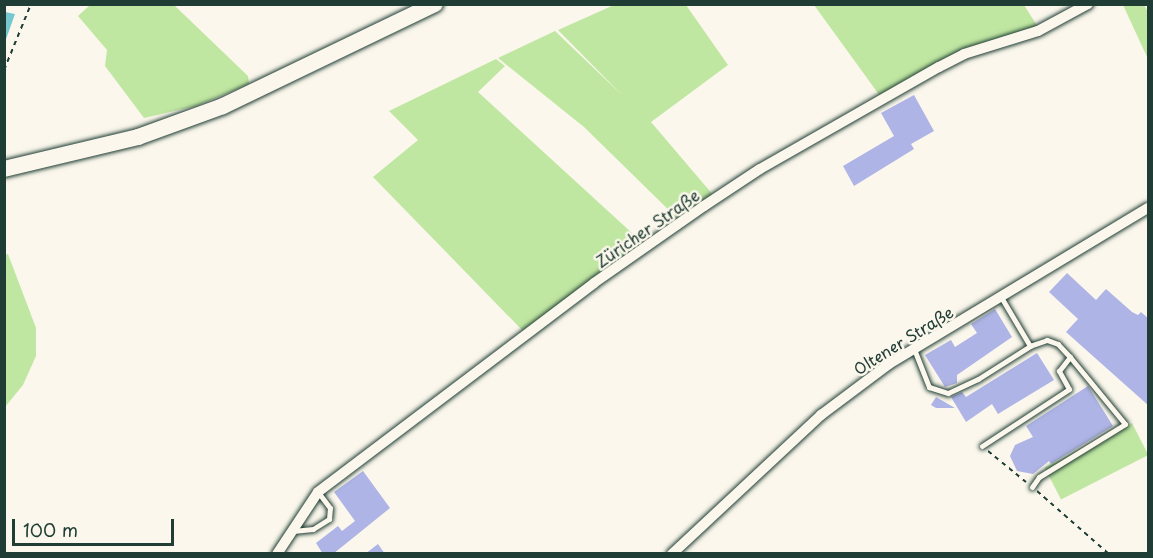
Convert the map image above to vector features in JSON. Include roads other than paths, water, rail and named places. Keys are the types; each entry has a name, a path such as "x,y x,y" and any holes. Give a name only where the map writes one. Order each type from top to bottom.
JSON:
{"main road":[{"path":"4,169 138,137 223,106 435,4"}],"street":[{"name":"Züricher Straße","path":"277,554 318,492 594,283 760,169 948,62 1038,31 1088,4"},
{"name":"Oltener Straße","path":"672,554 821,415 889,364 1149,208"}],"lane":[{"path":"1001,297 1030,346"},
{"path":"914,349 929,387 948,393 978,379 1030,346 1047,340 1058,344 1070,357 1125,424 1040,477 1032,487"},
{"path":"982,446 1070,389 1059,371 1070,357"},
{"path":"292,531 313,529 329,519 330,508 318,492"}],"water":[{"path":"4,12 15,14 5,42"}]}
